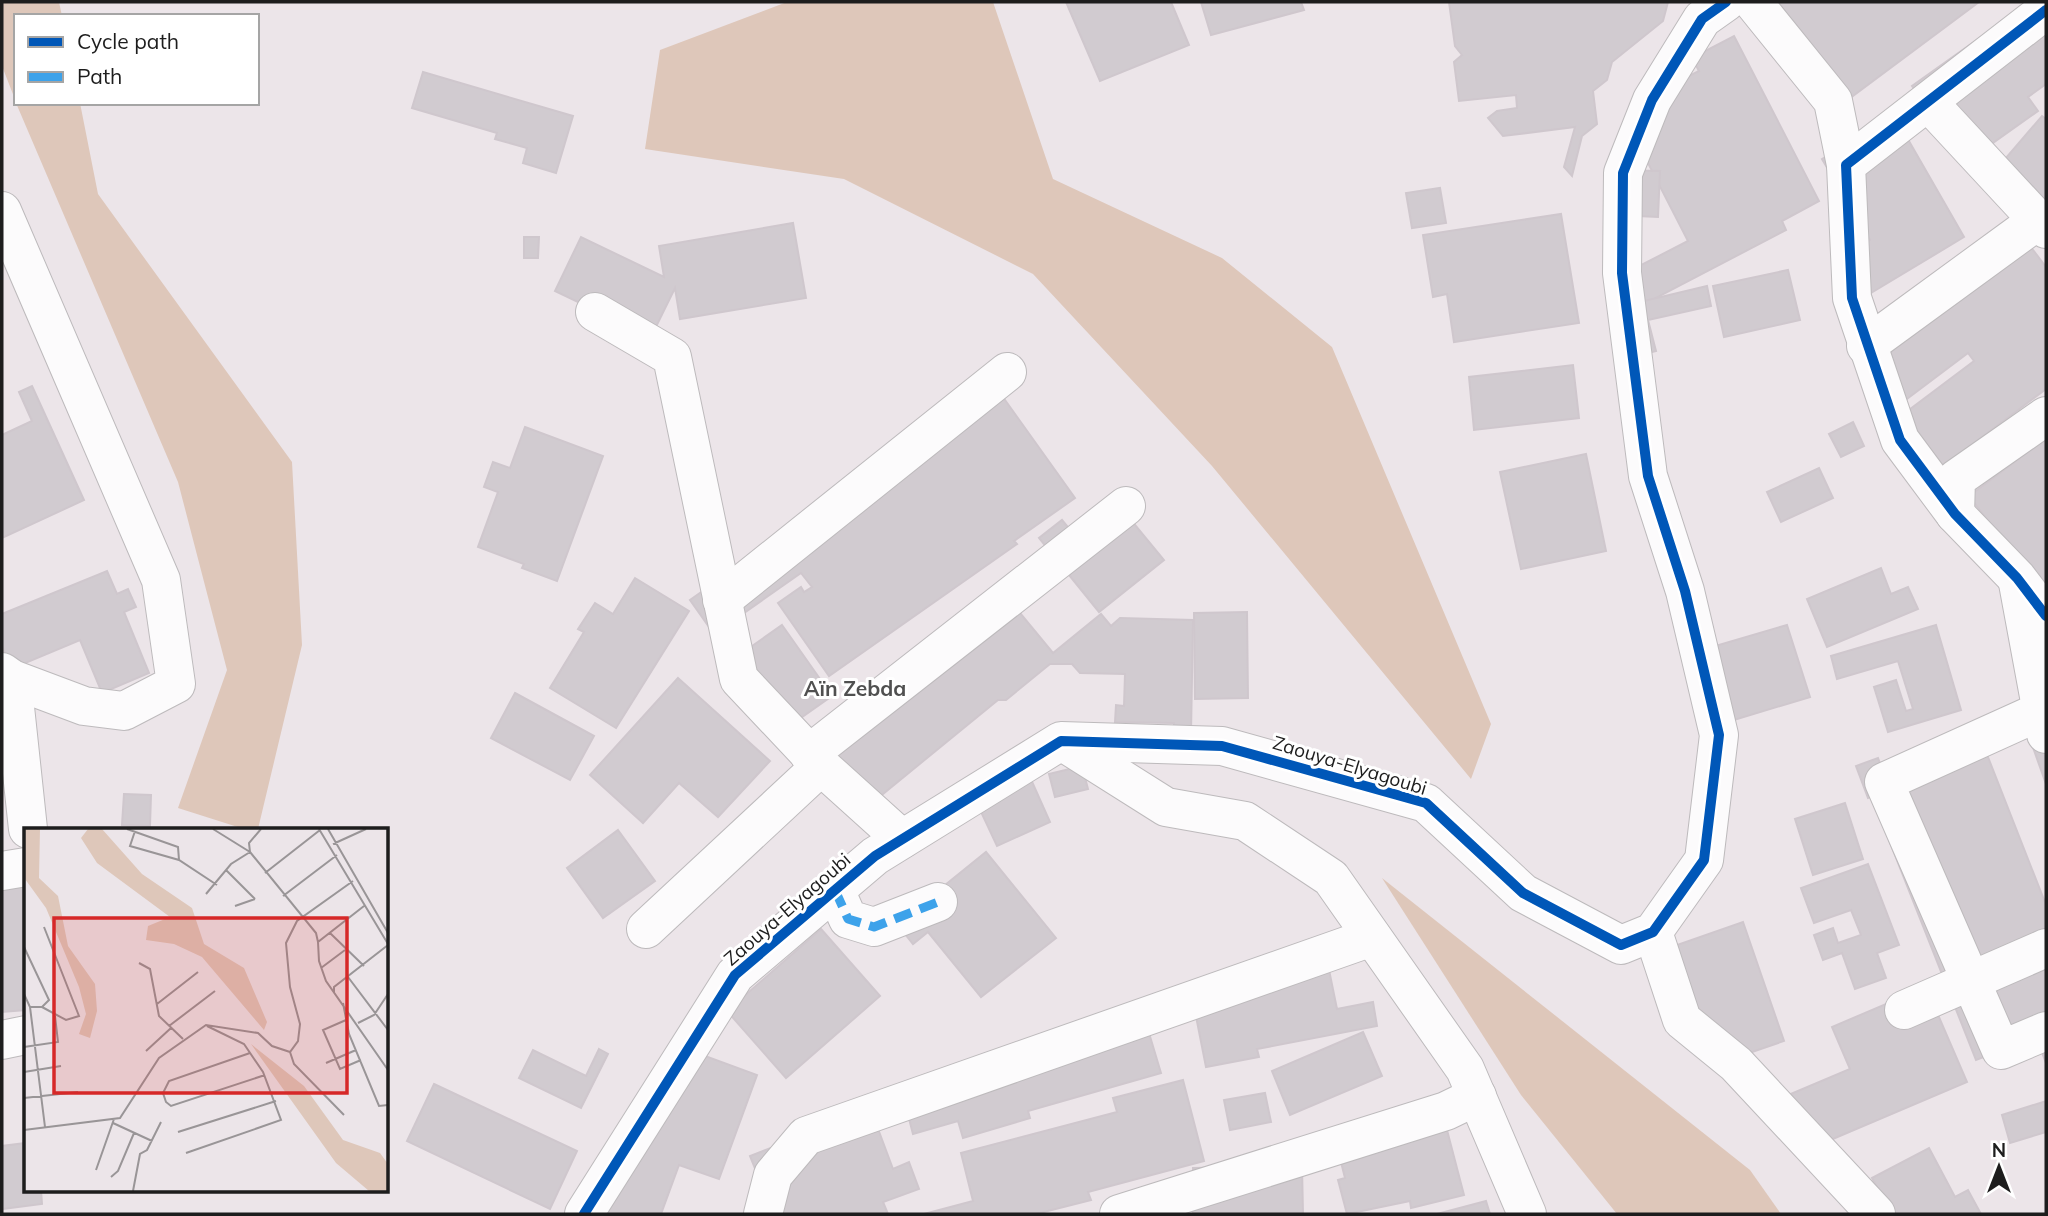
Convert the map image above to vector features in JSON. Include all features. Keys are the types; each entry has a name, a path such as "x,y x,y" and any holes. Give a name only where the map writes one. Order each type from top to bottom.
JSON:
{"street":[{"path":"1726,2 1702,19 1652,100 1623,173 1622,273 1648,476 1685,592 1719,735 1704,860 1653,932 1682,1020 1736,1064 1876,1214"},
{"path":"1753,2 1833,101 1846,165 1852,298 1866,346 1900,440 1955,514 2017,578 2046,616"},
{"path":"1846,165 2046,10"},
{"path":"1866,346 2042,225 1929,103"},
{"path":"2,211 161,580 176,684 124,712 84,706 7,676 28,828"},
{"path":"596,312 673,357 739,679 815,760 902,839"},
{"path":"722,600 1007,372"},
{"path":"1955,514 1956,479 2046,416"},
{"path":"646,929 815,760 1126,506"},
{"path":"2017,578 2044,723 1884,782 2001,1050 2046,1031"},
{"path":"1061,741 1166,807 1245,821 1331,878 1465,1069 1527,1214"},
{"name":"Zaouya-Elyagoubi","path":"584,1214 735,975 875,856 1061,741 1222,746 1426,803 1523,893 1621,945 1653,932"},
{"path":"2,871 24,867"},
{"path":"835,890 848,919 874,927 938,902"},
{"path":"763,1214 773,1175 806,1136 1372,937"},
{"path":"1904,1010 2046,947"},
{"path":"2,1040 24,1035"},
{"path":"1119,1214 1446,1111 1477,1096"}],"shaded area":[{"path":"2,2 59,2 62,14 14,14 14,97 2,66"},
{"path":"787,2 993,2 1053,179 1222,258 1332,347 1491,724 1471,779 1212,466 1033,274 844,179 645,149 660,50"},
{"path":"17,105 80,105 98,194 292,462 302,645 258,828 241,828 178,808 227,670 178,482"},
{"path":"1382,878 1750,1170 1781,1214 1617,1214 1521,1095"}],"building":[{"path":"1066,2 1171,2 1189,45 1100,81"},
{"path":"1201,2 1301,2 1304,10 1211,35"},
{"path":"1449,2 1668,2 1663,21 1612,62 1607,80 1593,91 1597,124 1582,136 1572,176 1564,167 1575,127 1503,136 1488,118 1497,111 1517,108 1516,95 1459,101 1454,62 1462,55 1455,46"},
{"path":"1751,2 1979,2 1834,110"},
{"path":"2030,2 2046,2 2046,84 2028,97 2038,111 1966,162 1912,86"},
{"path":"1734,36 1819,201 1782,221 1786,230 1631,311 1614,279 1688,241 1631,130 1638,102 1699,71 1692,58"},
{"path":"423,72 573,116 556,173 523,163 527,148 495,139 497,133 412,108"},
{"path":"1894,115 1964,237 1861,299 1837,259 1870,240 1822,159"},
{"path":"2042,116 2046,119 2046,216 1994,172"},
{"path":"1617,170 1660,171 1658,217 1615,215"},
{"path":"1440,188 1446,223 1412,228 1406,193"},
{"path":"1561,214 1579,323 1454,342 1447,294 1433,297 1423,235"},
{"path":"2011,221 2046,267 2046,389 1933,474 1893,422 1974,361 1968,353 1895,408 1865,330"},
{"path":"793,223 806,298 680,319 675,288 651,337 555,291 581,237 664,277 659,246"},
{"path":"524,237 539,237 538,258 524,258"},
{"path":"1788,270 1800,320 1724,337 1713,286"},
{"path":"1707,286 1711,306 1648,320 1656,351 1620,360 1627,305"},
{"path":"1573,365 1579,418 1474,430 1469,377"},
{"path":"32,386 84,500 2,538 2,435 32,421 19,392"},
{"path":"995,386 1075,498 1014,541 1017,544 829,676 778,603 801,587 804,592 812,587 801,573 714,634 690,600"},
{"path":"1853,422 1864,446 1841,457 1829,434"},
{"path":"525,427 603,456 557,581 522,568 524,564 478,547 498,492 484,487 493,462 510,468"},
{"path":"2044,440 2046,442 2046,597 1969,496"},
{"path":"1586,454 1606,551 1521,569 1500,472"},
{"path":"1819,468 1833,498 1781,522 1767,492"},
{"path":"1117,503 1164,560 1099,612 1039,538 1062,520 1076,537"},
{"path":"1881,568 1891,594 1908,587 1918,609 1827,647 1807,599"},
{"path":"107,571 117,594 128,589 136,607 124,612 149,673 102,693 80,640 11,669 2,646 2,614"},
{"path":"635,578 689,611 616,728 550,688 584,632 578,629 595,603 613,614"},
{"path":"1011,602 1053,653 1101,614 1111,626 1120,618 1193,620 1191,734 1174,734 1174,723 1115,722 1116,705 1124,706 1125,674 1080,673 1072,664 1050,664 1006,700 998,700 867,807 814,744"},
{"path":"1247,612 1248,698 1195,699 1194,613"},
{"path":"782,625 832,696 775,736 725,665"},
{"path":"1787,625 1810,697 1724,723 1702,650"},
{"path":"1936,625 1961,710 1888,732 1874,687 1896,680 1906,711 1913,709 1898,661 1837,679 1831,656"},
{"path":"678,678 770,761 718,817 679,783 643,823 590,775"},
{"path":"515,693 594,736 570,780 491,738"},
{"path":"2046,733 2046,784 2030,739"},
{"path":"1986,752 2046,905 2046,1063 2036,1037 1976,1060 1872,797"},
{"path":"1878,758 1890,790 1868,798 1856,766"},
{"path":"1082,766 1088,789 1055,797 1049,774"},
{"path":"1029,775 1050,822 997,846 975,799"},
{"path":"124,794 151,795 150,826 122,825"},
{"path":"1845,803 1863,859 1813,875 1795,819"},
{"path":"618,830 655,881 603,918 567,868"},
{"path":"986,852 1056,938 981,997 928,932 913,944 897,924"},
{"path":"1868,864 1899,945 1877,953 1886,978 1855,989 1842,953 1823,960 1814,935 1833,928 1838,943 1861,935 1851,910 1814,923 1801,888"},
{"path":"24,871 24,1010 2,1012 2,873"},
{"path":"1743,922 1784,1041 1720,1063 1657,952"},
{"path":"821,929 880,996 786,1078 727,1011"},
{"path":"1328,965 1337,1009 1373,1002 1377,1026 1257,1049 1259,1057 1206,1067 1191,991"},
{"path":"1926,987 1967,1082 1821,1144 1779,1099 1850,1069 1832,1027"},
{"path":"1146,1023 1161,1073 1028,1111 1030,1118 963,1138 958,1121 913,1134 902,1092"},
{"path":"1363,1032 1382,1076 1290,1115 1272,1071"},
{"path":"599,1049 608,1054 581,1108 519,1078 533,1050 586,1076"},
{"path":"686,1049 757,1075 719,1179 679,1165 661,1214 591,1214"},
{"path":"1183,1080 1204,1161 1088,1192 1091,1200 1036,1214 924,1214 973,1201 961,1153 1117,1112 1113,1098"},
{"path":"434,1084 577,1151 550,1209 407,1141"},
{"path":"1265,1093 1271,1122 1230,1130 1224,1100"},
{"path":"2046,1101 2046,1132 2010,1143 2002,1115"},
{"path":"871,1110 893,1169 909,1162 919,1189 883,1202 888,1214 757,1214 763,1188 750,1156"},
{"path":"1442,1111 1464,1195 1411,1208 1410,1201 1347,1214 1338,1180 1345,1178 1335,1138"},
{"path":"24,1143 24,1192 41,1192 42,1204 2,1209 2,1146"},
{"path":"1929,1148 1955,1197 1968,1190 1981,1214 1891,1214 1872,1178"},
{"path":"1302,1166 1303,1214 1193,1214 1193,1168"},
{"path":"1486,1201 1490,1214 1437,1214"}],"marked path":[{"path":"835,890 848,919 874,927 938,902"}],"cycle path":[{"path":"584,1214 735,975 875,856 1061,741 1222,746 1426,803 1523,893 1621,945 1653,932 1704,860 1719,735 1685,591 1648,476 1622,273 1623,173 1652,100 1702,19 1726,2"},
{"path":"2046,10 1846,165 1852,298 1900,440 1955,514 2017,578 2046,616"}],"district":[{"name":"Aïn Zebda","path":"855,688"}]}
